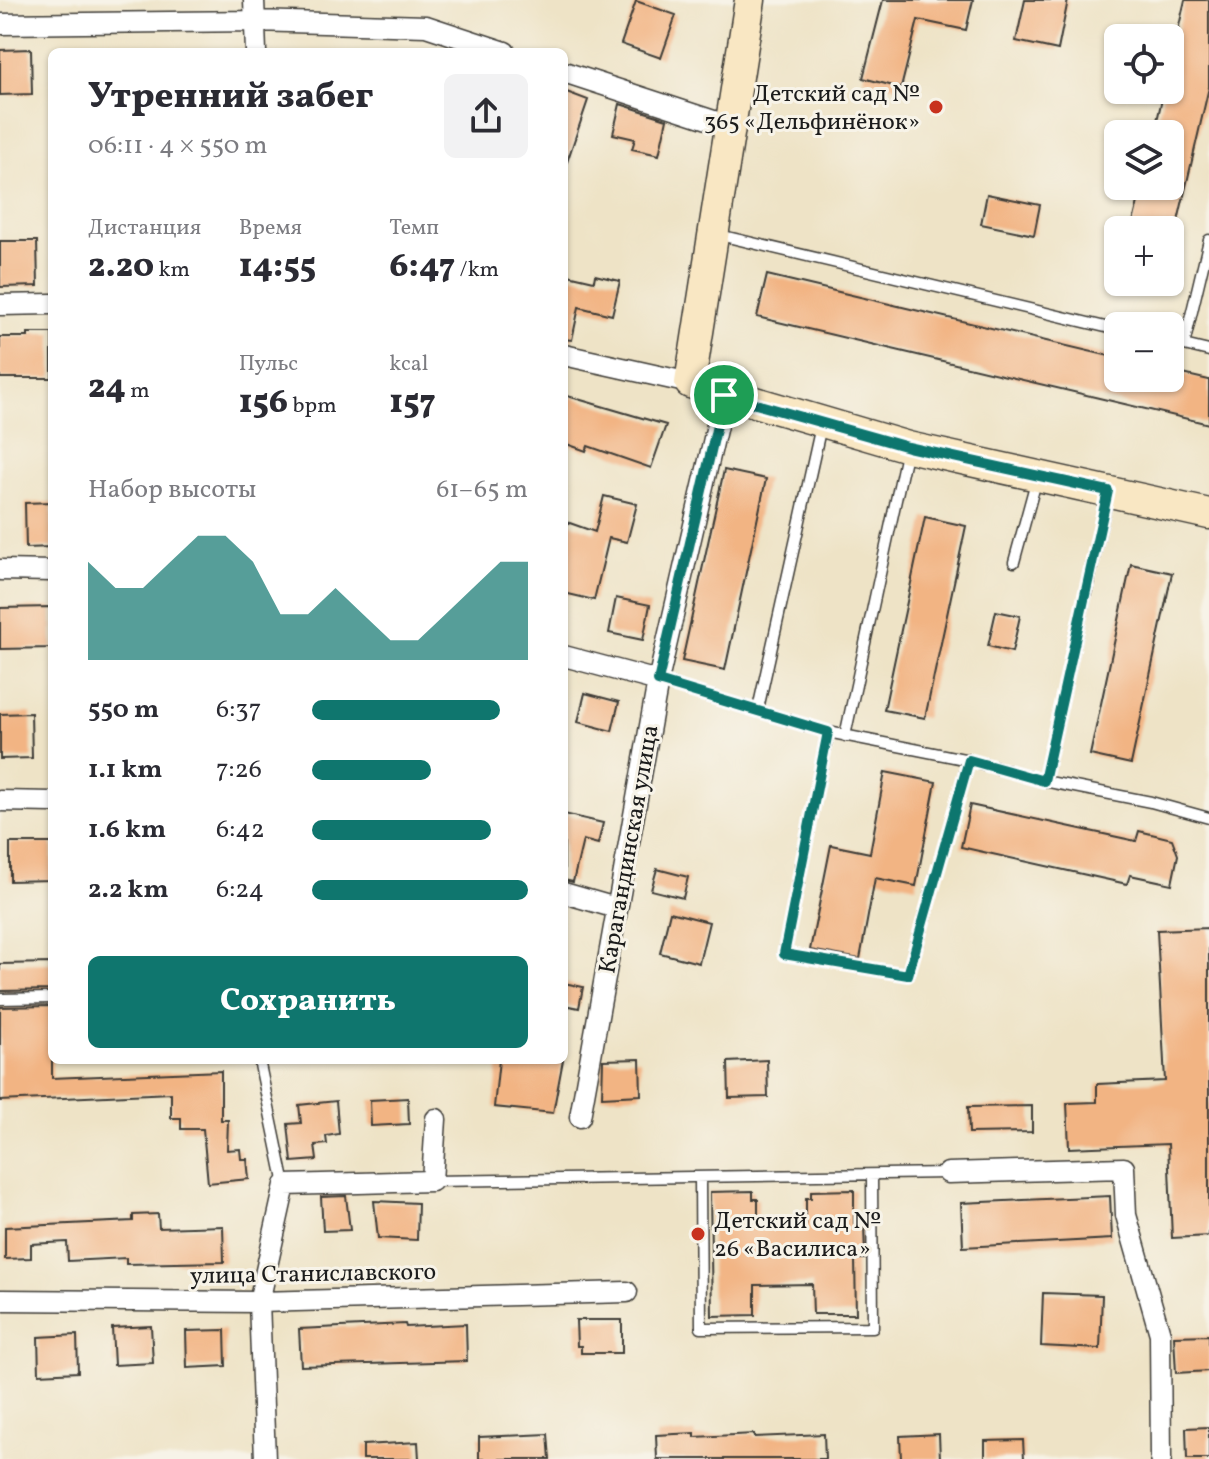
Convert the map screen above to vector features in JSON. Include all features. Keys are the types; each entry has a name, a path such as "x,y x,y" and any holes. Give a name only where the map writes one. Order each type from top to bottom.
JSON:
{"street":[{"path":"690,383 750,0"},
{"path":"255,10 256,48"},
{"path":"0,24 255,10 426,26 493,48"},
{"path":"568,73 729,126"},
{"path":"0,305 48,304"},
{"path":"568,356 690,383 908,447 1209,514"},
{"name":"Карагандинская улица","path":"580,1117 658,681 724,395"},
{"path":"0,570 48,571"},
{"path":"568,657 658,681"},
{"path":"0,801 48,802"},
{"path":"568,894 616,908"},
{"path":"265,1459 259,1302 285,1185 432,1181 436,1119"},
{"path":"948,1173 1124,1168 1126,1215 1160,1334 1161,1459"},
{"name":"улица Станиславского","path":"0,1300 259,1302 627,1292"}],"lane":[{"path":"713,234 1104,327"},
{"path":"1209,240 1184,345 1209,351"},
{"path":"758,709 823,421"},
{"path":"845,736 908,447"},
{"path":"1014,562 1037,476"},
{"path":"1044,781 1108,491"},
{"path":"658,681 828,732 969,760 1044,781 1151,802 1209,818"},
{"path":"828,732 784,954 908,975 969,760"},
{"path":"0,999 48,998"},
{"path":"260,1064 285,1185"},
{"path":"432,1181 948,1173"},
{"path":"700,1177 701,1328 873,1327 872,1175"}],"building":[{"path":"883,0 973,0 966,30 918,20 901,88 863,78"},
{"path":"1025,0 1068,0 1058,50 1016,41"},
{"path":"1185,0 1209,0 1209,87 1184,195 1184,120 1157,120 1161,104 1184,104 1184,24 1179,24"},
{"path":"636,1 676,15 661,58 621,44"},
{"path":"31,49 32,94 0,95 0,50"},
{"path":"568,92 588,100 568,159"},
{"path":"620,104 667,119 659,155 632,149 635,139 613,134"},
{"path":"987,194 1040,205 1034,235 981,224"},
{"path":"1138,200 1183,200 1179,216 1134,216"},
{"path":"0,241 37,241 38,286 0,287"},
{"path":"568,275 594,281 595,275 620,281 612,315 579,307 572,340 568,340"},
{"path":"767,275 1104,355 1104,392 1184,392 1184,374 1209,380 1209,424 757,317"},
{"path":"28,333 48,333 48,378 0,378 0,337 28,337"},
{"path":"568,396 666,425 651,468 588,446 586,451 568,444"},
{"path":"724,470 766,479 725,670 682,661"},
{"path":"604,496 637,504 627,542 609,538 594,600 568,594 568,522 595,532"},
{"path":"48,502 48,547 26,548 25,503"},
{"path":"925,517 966,526 925,718 884,710"},
{"path":"1131,564 1172,573 1131,764 1090,755"},
{"path":"616,598 650,605 643,640 609,633"},
{"path":"48,607 48,648 0,649 0,608"},
{"path":"996,611 1020,616 1012,652 988,646"},
{"path":"585,693 619,702 612,731 578,722"},
{"path":"31,713 32,758 0,759 0,714"},
{"path":"885,772 936,782 916,886 875,878 860,959 810,950 831,845 870,853"},
{"path":"970,805 1136,841 1139,831 1172,839 1178,855 1172,884 1130,875 1127,884 961,847"},
{"path":"568,815 603,823 598,844 583,840 573,882 568,881"},
{"path":"10,843 48,843 48,880 10,881"},
{"path":"657,869 688,877 683,898 651,890"},
{"path":"670,912 709,922 699,963 660,953"},
{"path":"1209,928 1209,1236 1172,1238 1168,1144 1069,1148 1067,1103 1097,1102 1097,1084 1165,1081 1157,930"},
{"path":"48,963 48,990 0,991 0,964"},
{"path":"568,984 583,987 579,1008 568,1006"},
{"path":"48,1006 48,1064 52,1064 52,1078 221,1071 221,1120 228,1120 227,1150 240,1149 241,1159 247,1159 249,1179 208,1183 203,1129 181,1129 181,1118 171,1118 171,1093 0,1101 0,1007"},
{"path":"640,1059 641,1095 602,1097 603,1060"},
{"path":"767,1060 768,1097 729,1098 728,1062"},
{"path":"499,1064 562,1064 553,1113 494,1107"},
{"path":"408,1098 409,1124 371,1126 370,1100"},
{"path":"336,1101 339,1134 326,1136 327,1144 315,1145 317,1160 292,1162 288,1124 301,1123 299,1105"},
{"path":"1032,1106 1032,1132 969,1133 968,1107"},
{"path":"854,1190 854,1223 864,1223 865,1259 855,1259 856,1314 813,1314 812,1284 755,1285 755,1315 712,1316 710,1192 753,1191 753,1199 758,1199 758,1225 792,1226 806,1225 806,1198 811,1198 811,1191"},
{"path":"346,1196 350,1230 323,1231 321,1197"},
{"path":"1110,1196 1112,1239 963,1247 961,1203"},
{"path":"374,1201 418,1203 417,1240 378,1238"},
{"path":"158,1214 159,1228 223,1226 224,1262 126,1264 126,1258 68,1261 67,1242 31,1244 31,1258 5,1259 5,1227 133,1221 133,1215"},
{"path":"1043,1293 1102,1295 1100,1349 1041,1346"},
{"path":"576,1320 622,1320 622,1353 581,1353 581,1346 577,1346"},
{"path":"405,1324 406,1327 466,1324 467,1361 301,1366 299,1329"},
{"path":"151,1326 153,1363 114,1365 112,1328"},
{"path":"225,1330 226,1366 187,1368 186,1331"},
{"path":"77,1335 78,1372 39,1374 38,1337"},
{"path":"1209,1335 1209,1371 1176,1373 1174,1336"},
{"path":"1209,1427 1209,1459 1187,1459 1186,1428"},
{"path":"695,1433 695,1437 824,1434 825,1459 657,1459 656,1435"},
{"path":"548,1434 550,1459 479,1459 479,1437"},
{"path":"939,1434 940,1459 901,1459 900,1436"},
{"path":"1023,1440 1024,1459 985,1459 985,1441"},
{"path":"418,1442 419,1459 363,1459 363,1445"}],"place":[{"name":"Детский сад № 365 «Дельфинёнок»","path":"936,107"},
{"name":"Детский сад № 26 «Василиса»","path":"698,1234"}],"route":[{"path":"724,395 908,447 1108,491 1044,781 969,760 908,975 784,954 828,732 658,681 724,395"}]}
